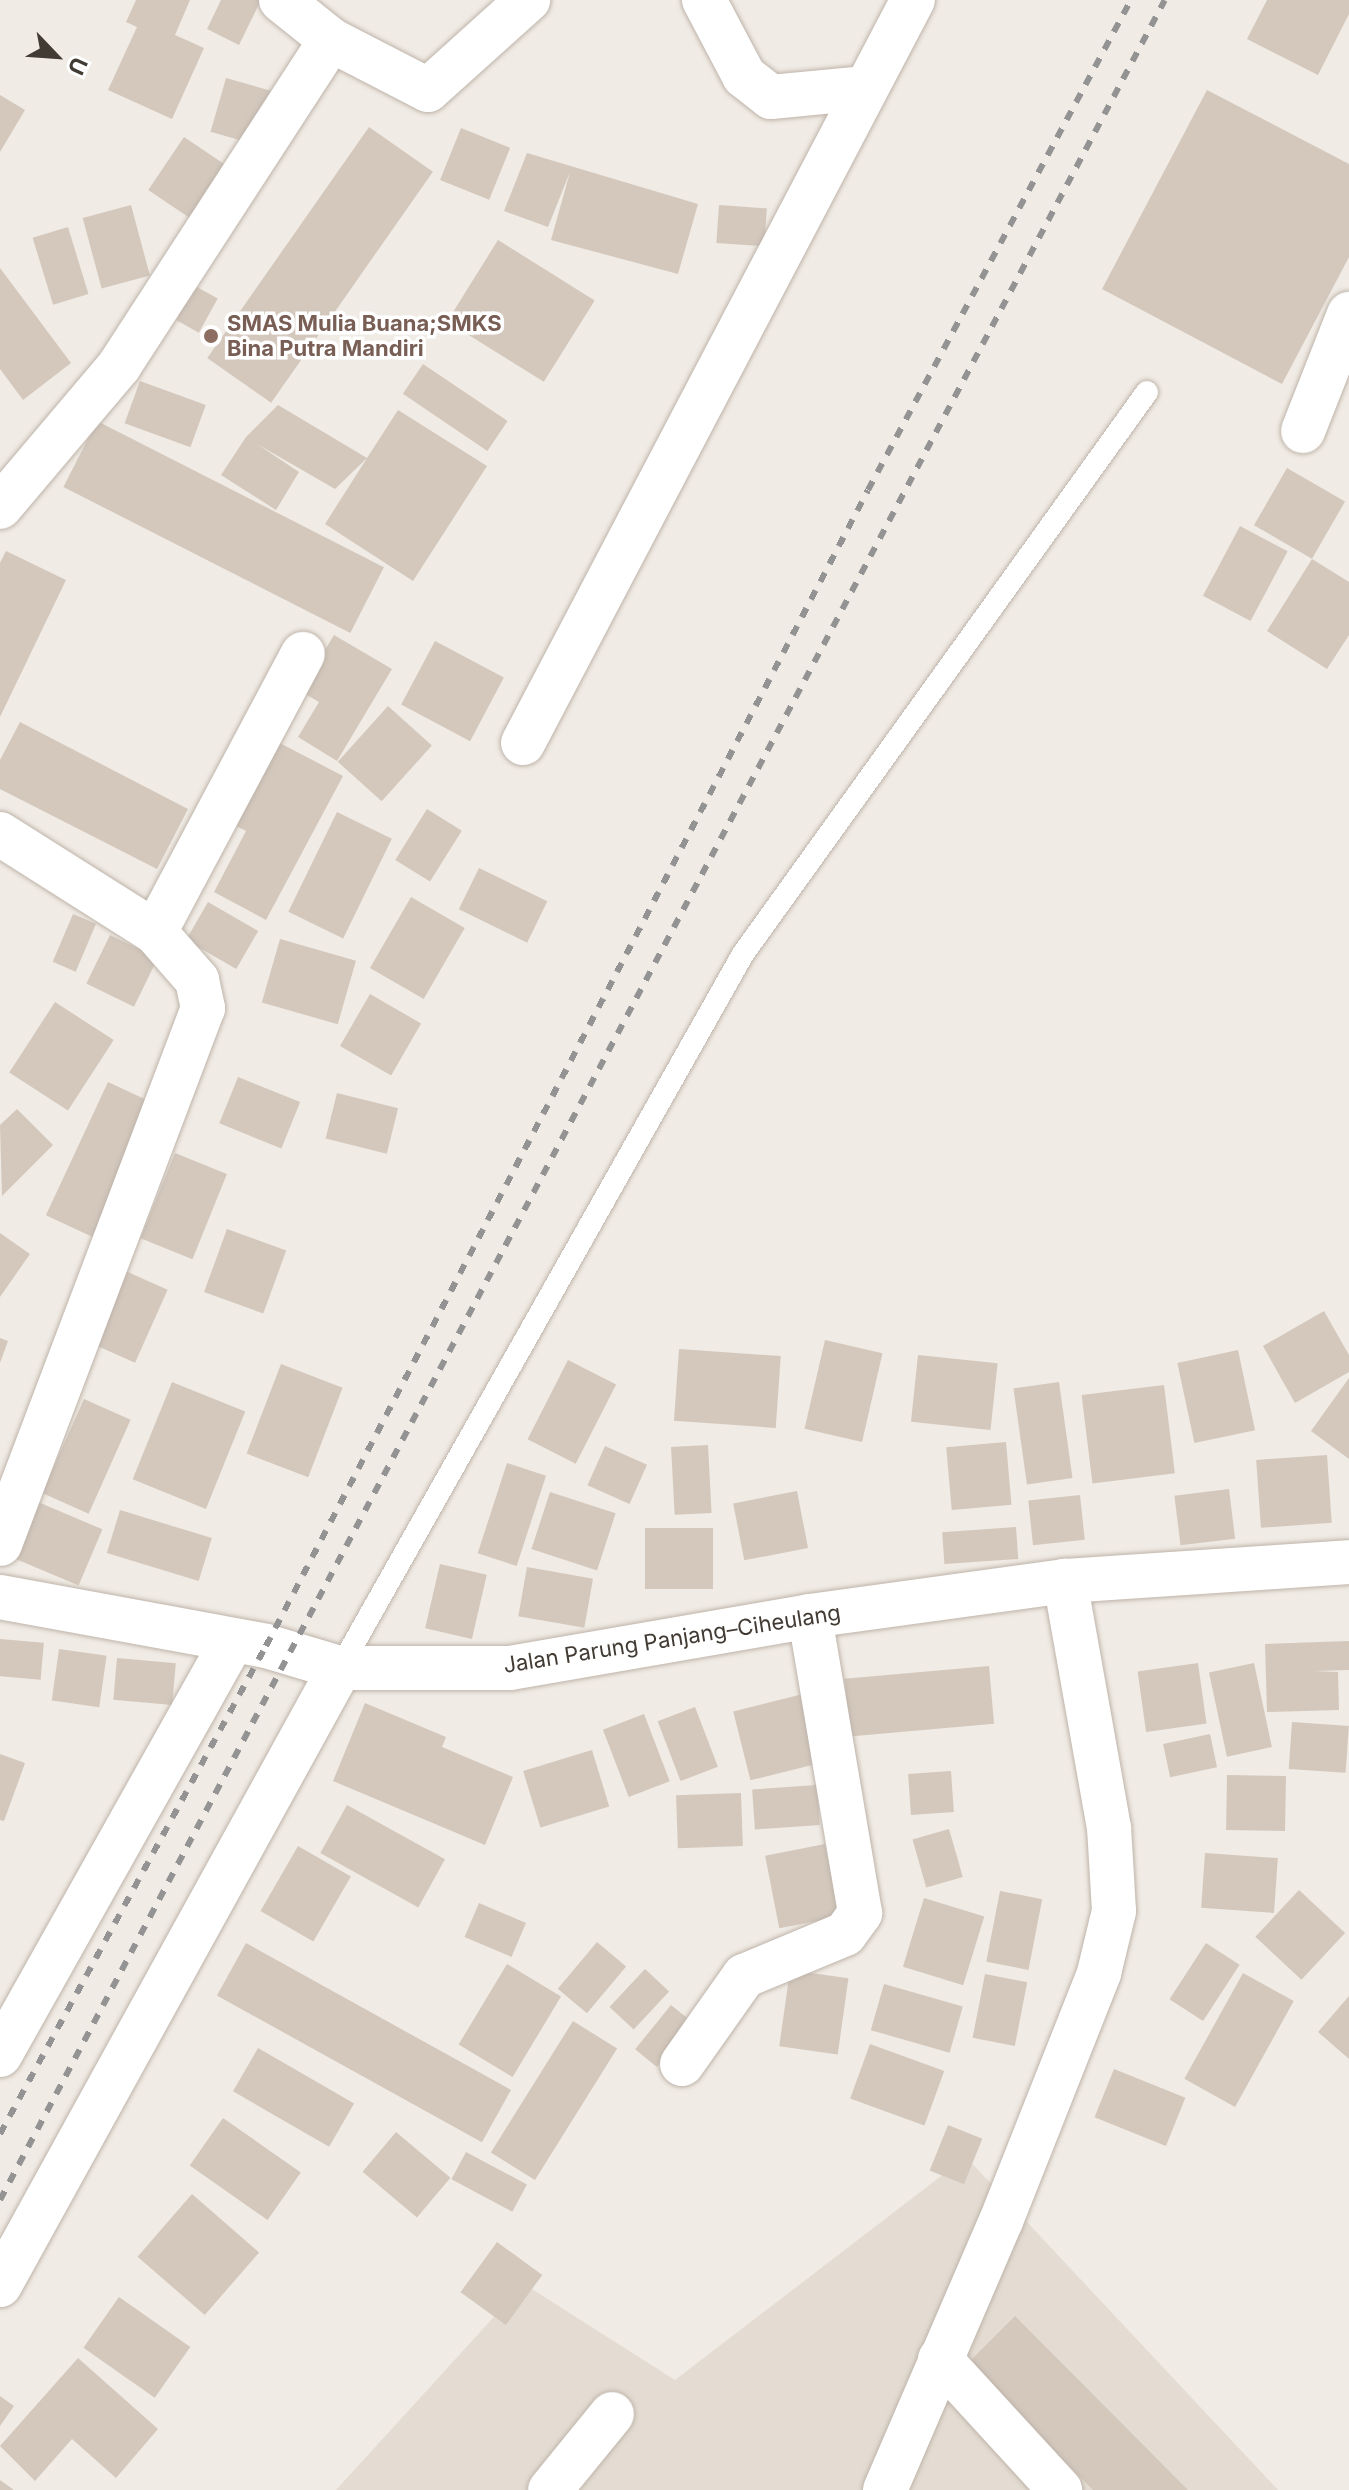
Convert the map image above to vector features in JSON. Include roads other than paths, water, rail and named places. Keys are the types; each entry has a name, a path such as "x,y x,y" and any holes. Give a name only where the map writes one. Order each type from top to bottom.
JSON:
{"street":[{"path":"281,0 331,40 428,90 528,0"},
{"path":"704,0 744,76 771,97 864,88"},
{"path":"523,743 864,88 913,0"},
{"path":"0,507 119,366 331,40"},
{"path":"1303,431 1349,314"},
{"path":"155,932 303,654"},
{"path":"0,834 155,932 197,980 203,1008 0,1544"},
{"name":"Jalan Parung Panjang–Ciheulang","path":"0,1597 232,1641 340,1668 510,1668 810,1616 1065,1581 1349,1562"},
{"path":"885,2490 1001,2221 1099,1973 1114,1911 1109,1828 1065,1581"},
{"path":"682,2064 744,1976 845,1934 860,1913 810,1616"},
{"path":"0,2055 232,1641"},
{"path":"0,2285 340,1668"},
{"path":"940,2359 1060,2490"},
{"path":"550,2490 612,2414"}],"lane":[{"path":"340,1668 743,954 1147,392"}],"railway":[{"path":"0,2134 266,1646 868,490 1131,0"},
{"path":"0,2200 1165,0"}],"place":[{"name":"SMAS Mulia Buana;SMKS Bina Putra Mandiri","path":"211,336"}]}
